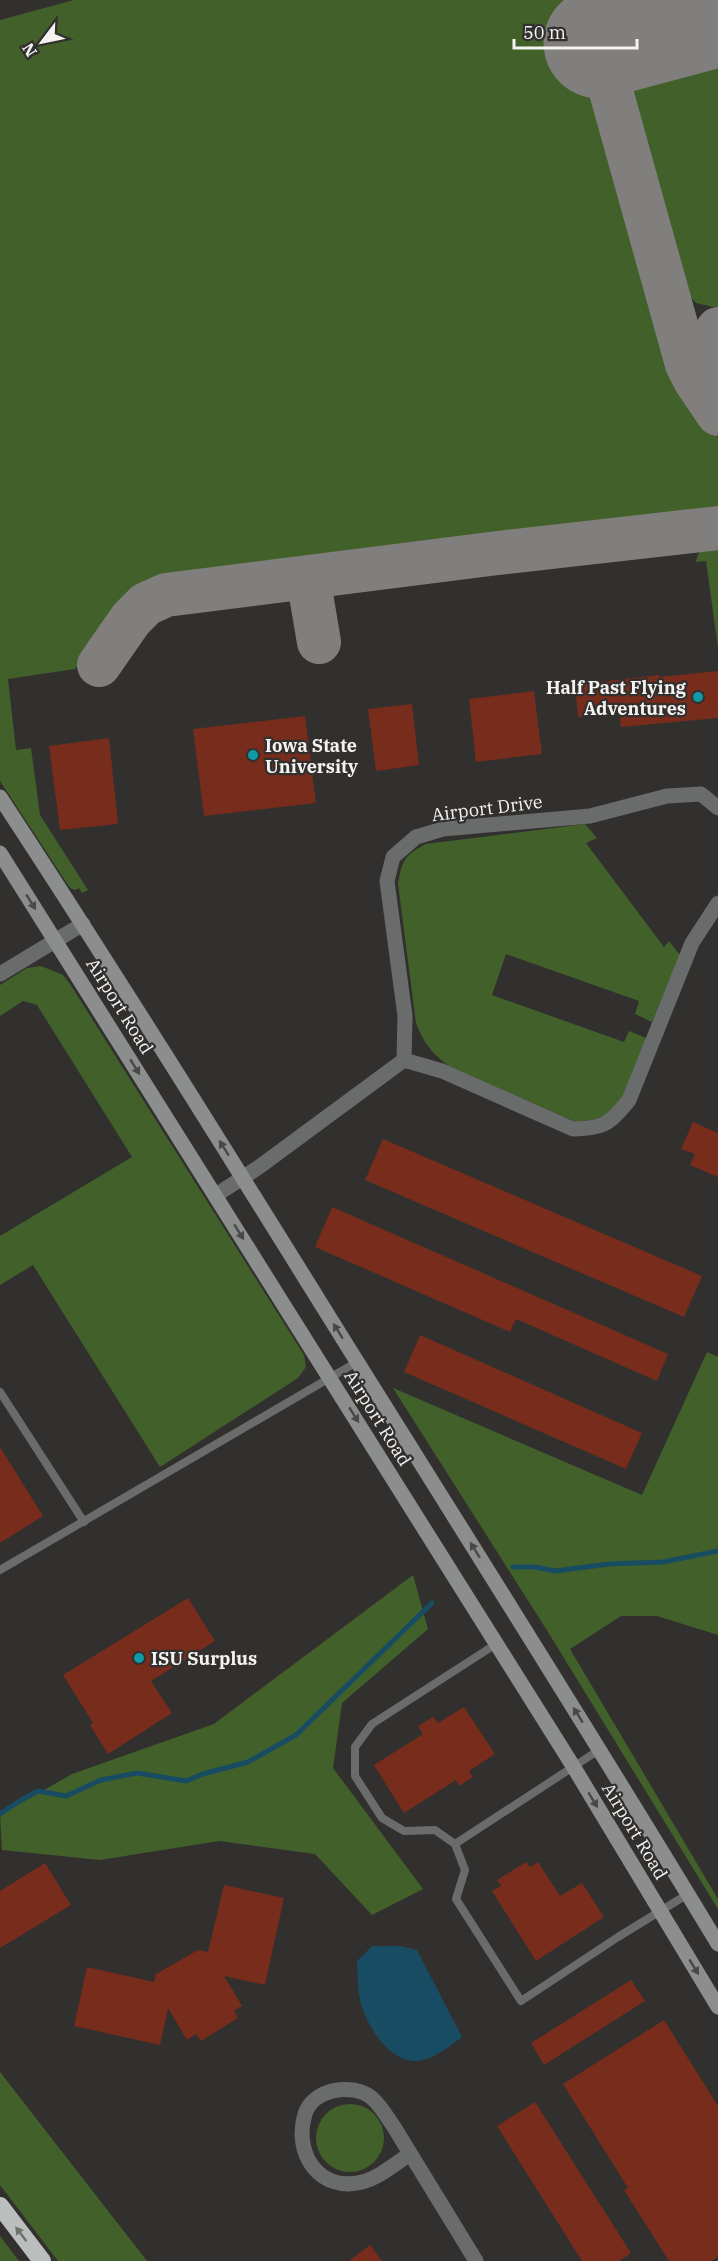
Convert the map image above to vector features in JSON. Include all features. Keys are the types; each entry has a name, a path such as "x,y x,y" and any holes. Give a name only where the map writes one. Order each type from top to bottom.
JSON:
{"highway":[{"path":"0,2206 42,2261"}],"main road":[{"name":"Airport Road","path":"0,797 243,1178 718,1944"},
{"name":"Airport Road","path":"0,853 573,1766 718,2007"}],"street":[{"name":"Airport Drive","path":"404,1060 405,1016 387,881 393,856 416,837 443,829 590,816 667,796 701,794 718,808"},
{"path":"216,1195 243,1178 404,1060 442,1071 573,1129 594,1129 615,1119 629,1100 692,944 718,903"},
{"path":"0,974 82,924"},
{"path":"410,2154 363,2182 342,2183 324,2178 303,2153 302,2131 306,2112 315,2100 329,2092 344,2089 370,2096 380,2106 410,2154 476,2261"}],"lane":[{"path":"0,1570 357,1362"},
{"path":"0,1392 84,1522"},
{"path":"496,1644 372,1724 355,1747 355,1776 382,1818 404,1831 435,1830 455,1844 465,1870 456,1899 521,2001 688,1894"},
{"path":"455,1844 599,1750"}],"green space":[{"path":"74,0 629,0 575,15 665,343 679,383 718,438 718,508 711,513 696,517 164,584 126,603 75,669 8,679 16,750 31,748 40,815 88,890 82,893 79,888 75,890 70,888 0,781 0,20"},
{"path":"718,53 717,308 696,303 676,282 624,91 631,76"},
{"path":"718,542 718,648 706,561 696,562 703,548"},
{"path":"585,824 597,838 586,843 664,947 669,941 680,955 652,1022 635,1014 639,1001 506,954 492,995 624,1042 629,1031 646,1038 628,1088 618,1106 604,1116 576,1122 450,1067 430,1048 416,1023 398,884 405,860 426,844"},
{"path":"41,966 63,975 70,984 304,1355 306,1367 298,1378 160,1467 33,1265 0,1285 0,1236 132,1157 37,1005 23,1001 0,1016 0,985 27,968"},
{"path":"707,1352 718,1357 718,1635 657,1616 621,1616 570,1649 718,1899 718,1909 548,1632 393,1388 642,1495"},
{"path":"413,1575 428,1629 342,1703 333,1768 423,1889 372,1915 315,1854 219,1841 100,1860 2,1850 0,1815 72,1774 214,1724"},
{"path":"0,2072 147,2261 58,2261 0,2185"},
{"path":"350,2104 363,2107 374,2114 381,2125 384,2138 381,2151 374,2162 363,2169 350,2172 337,2169 326,2162 319,2151 316,2138 319,2125 326,2114 337,2107"},
{"path":"0,2236 19,2261 0,2261"}],"water":[{"path":"372,1946 400,1946 417,1950 462,2037 439,2053 423,2060 412,2061 402,2058 384,2045 366,2016 358,1990 357,1961"}],"building":[{"path":"718,671 718,718 621,727 619,712 578,717 575,685"},
{"path":"534,691 542,754 476,762 469,699"},
{"path":"412,704 419,765 376,771 368,709"},
{"name":"Iowa State University","path":"305,716 316,803 204,816 193,729"},
{"path":"109,738 118,824 60,830 49,746"},
{"path":"693,1122 718,1133 718,1177 690,1165 695,1154 681,1149"},
{"path":"383,1139 702,1276 684,1317 365,1180"},
{"path":"332,1207 668,1354 657,1381 516,1319 510,1332 315,1247"},
{"path":"420,1335 642,1433 626,1469 404,1372"},
{"path":"0,1447 43,1516 0,1543"},
{"name":"ISU Surplus","path":"188,1598 215,1641 151,1681 172,1713 108,1754 90,1725 93,1723 63,1675"},
{"path":"464,1707 495,1754 469,1771 473,1777 459,1786 456,1780 404,1813 374,1765 423,1734 418,1726 433,1717 438,1723"},
{"path":"526,1862 530,1867 538,1862 560,1896 582,1883 604,1917 536,1961 492,1891 501,1886 497,1880"},
{"path":"45,1863 71,1905 0,1948 0,1891"},
{"path":"224,1885 284,1898 265,1985 224,1976 242,2006 234,2011 238,2018 201,2041 196,2034 187,2040 168,2008 160,2045 74,2026 87,1967 154,1982 156,1974 198,1950 208,1952"},
{"path":"631,1980 645,2001 544,2065 531,2043"},
{"path":"664,2020 718,2106 718,2257 712,2261 669,2261 624,2190 628,2188 563,2084"},
{"path":"535,2102 631,2253 619,2261 582,2261 497,2126"},
{"path":"370,2245 382,2261 349,2261"}],"waterway":[{"path":"513,1567 535,1567 555,1571 609,1564 663,1562 718,1551"},
{"path":"0,1814 38,1791 66,1796 101,1780 137,1773 186,1781 248,1762 296,1735 432,1603"}],"taxiway":[{"path":"689,20 646,36 625,53 613,78 612,95 687,364 718,414"},
{"path":"706,396 702,377 702,360 707,345 718,329"},
{"path":"99,665 131,619 146,604 166,595 718,528"},
{"path":"308,577 319,642"}],"runway":[{"path":"599,43 718,11"}],"place":[{"name":"Half Past Flying Adventures","path":"698,697"},
{"name":"Iowa State University","path":"253,755"},
{"name":"ISU Surplus","path":"139,1658"}]}
